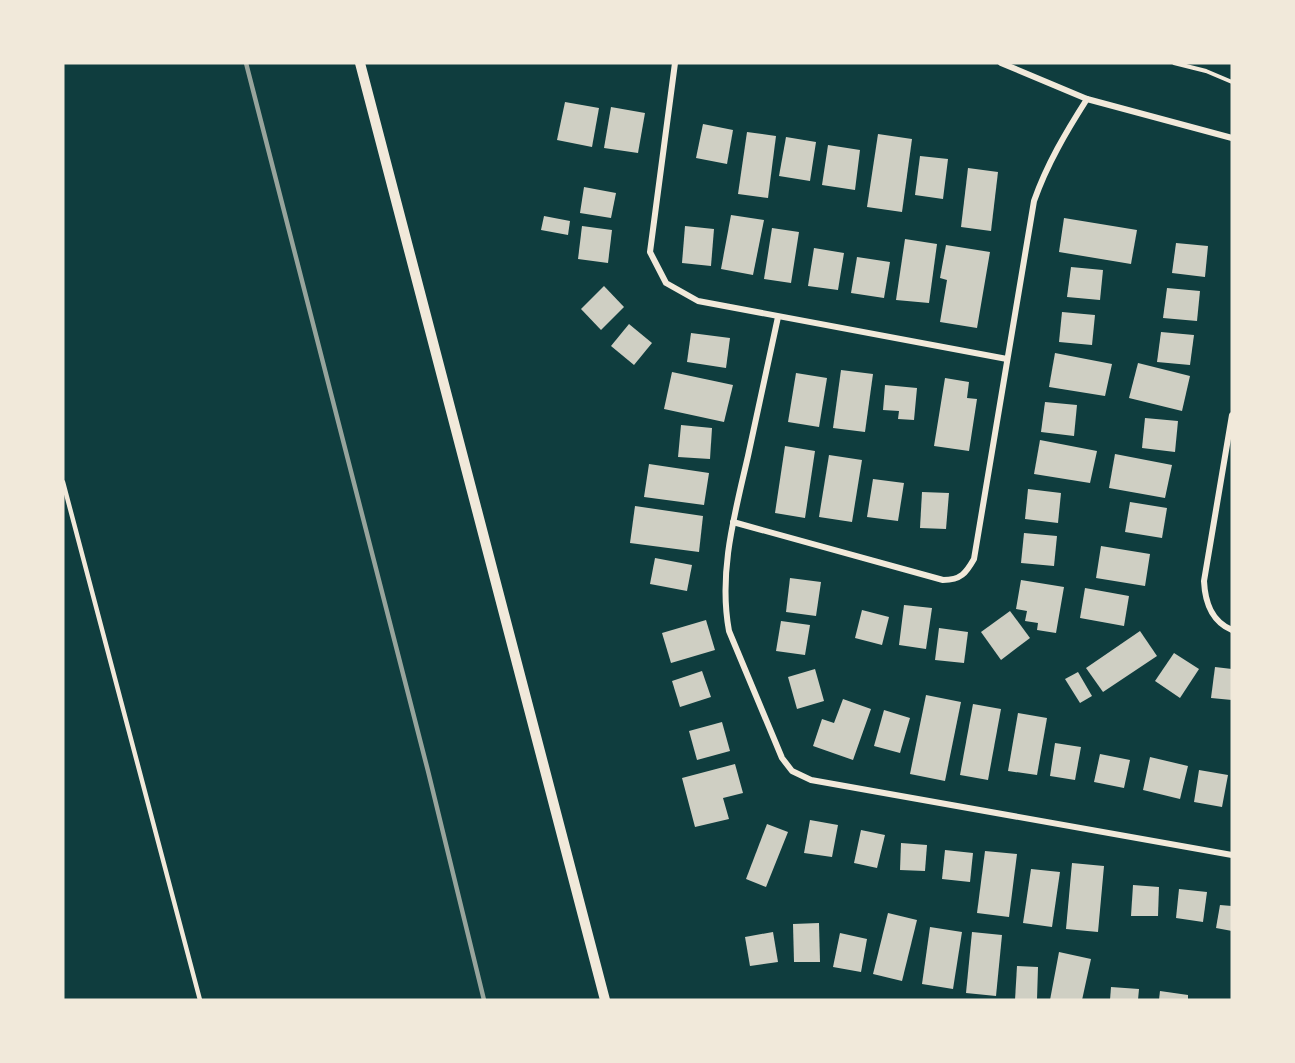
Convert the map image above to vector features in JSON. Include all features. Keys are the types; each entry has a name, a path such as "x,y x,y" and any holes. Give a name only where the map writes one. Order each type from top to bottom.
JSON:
{"street":[{"path":"360,63 605,1000"},
{"path":"675,63 650,252 666,283 698,300 1007,359"},
{"path":"1004,64 1087,99 1232,138"},
{"path":"733,522 943,580 955,580 966,573 975,558 1034,201 1044,172 1087,99"},
{"path":"778,317 733,522 724,579 725,610 729,632 782,758 792,771 811,780 1232,855"},
{"path":"1232,415 1204,581 1205,599 1212,613 1222,626 1232,630"}],"lane":[{"path":"63,482 200,1000"}],"path":[{"path":"1174,63 1206,71 1232,82"}],"building":[{"path":"565,102 599,108 592,147 557,140"},
{"path":"611,107 645,113 638,153 604,148"},
{"path":"703,124 733,130 727,164 696,158"},
{"path":"747,132 776,136 768,198 738,194"},
{"path":"878,134 912,139 902,212 867,207"},
{"path":"786,137 816,142 810,181 779,176"},
{"path":"828,145 860,150 855,190 822,185"},
{"path":"920,156 948,159 943,199 915,195"},
{"path":"968,168 998,172 991,231 961,227"},
{"path":"584,187 616,193 611,218 580,213"},
{"path":"731,215 764,220 753,275 721,269"},
{"path":"544,216 570,221 568,235 541,230"},
{"path":"1064,218 1137,230 1131,264 1059,252"},
{"path":"582,226 612,230 608,263 578,259"},
{"path":"685,226 714,229 711,266 682,263"},
{"path":"772,228 799,232 791,283 764,279"},
{"path":"905,239 937,244 929,303 896,300"},
{"path":"1176,243 1208,246 1205,277 1172,273"},
{"path":"946,245 990,252 977,328 940,322 947,280 940,278"},
{"path":"814,248 844,253 838,290 808,286"},
{"path":"857,257 890,262 884,298 851,293"},
{"path":"1071,267 1103,270 1100,300 1067,297"},
{"path":"604,286 624,307 601,330 581,309"},
{"path":"1167,288 1200,291 1197,321 1163,318"},
{"path":"1062,312 1095,315 1092,345 1059,342"},
{"path":"629,324 652,343 634,365 611,346"},
{"path":"1161,332 1194,335 1190,365 1157,362"},
{"path":"691,333 730,338 726,368 687,362"},
{"path":"1055,353 1112,364 1105,396 1049,387"},
{"path":"1138,363 1190,376 1182,411 1129,398"},
{"path":"841,370 873,374 865,432 833,428"},
{"path":"672,372 733,385 724,422 664,409"},
{"path":"796,373 827,378 819,427 788,422"},
{"path":"945,378 969,382 967,398 977,399 969,451 934,446"},
{"path":"885,385 917,388 914,420 898,419 899,411 883,410"},
{"path":"1045,402 1077,405 1074,436 1041,432"},
{"path":"1145,418 1178,421 1175,452 1142,448"},
{"path":"681,425 712,428 710,459 678,457"},
{"path":"1040,440 1097,451 1090,483 1034,474"},
{"path":"785,446 815,451 805,518 775,513"},
{"path":"1115,454 1172,465 1165,498 1109,488"},
{"path":"829,455 862,460 852,522 819,517"},
{"path":"649,464 709,473 704,505 644,497"},
{"path":"873,479 904,483 898,521 867,517"},
{"path":"1028,489 1061,493 1058,523 1025,519"},
{"path":"922,492 949,493 946,529 920,528"},
{"path":"1130,502 1167,508 1162,538 1125,532"},
{"path":"635,506 703,516 699,552 630,543"},
{"path":"1024,533 1057,536 1054,566 1021,563"},
{"path":"1101,546 1150,554 1145,586 1096,578"},
{"path":"655,558 692,565 687,591 650,584"},
{"path":"790,578 821,582 816,616 786,612"},
{"path":"1021,580 1064,587 1056,633 1037,630 1038,623 1025,621 1027,611 1016,609"},
{"path":"1085,588 1129,596 1124,626 1080,618"},
{"path":"904,605 932,608 926,649 899,645"},
{"path":"862,610 889,617 882,645 855,638"},
{"path":"1010,611 1030,638 1001,660 981,632"},
{"path":"706,620 715,650 671,663 662,633"},
{"path":"781,621 810,625 805,655 776,651"},
{"path":"939,628 968,632 964,663 935,660"},
{"path":"1140,631 1157,656 1103,692 1086,668"},
{"path":"1174,653 1199,669 1180,698 1155,681"},
{"path":"1215,667 1232,669 1232,700 1211,698"},
{"path":"815,669 824,701 797,709 788,677"},
{"path":"702,671 711,697 680,707 672,681"},
{"path":"1078,672 1092,696 1080,703 1065,679"},
{"path":"926,695 961,702 945,781 910,774"},
{"path":"843,699 871,709 853,760 813,746 822,719 834,723"},
{"path":"973,704 1001,709 988,780 960,775"},
{"path":"884,710 910,718 900,753 874,746"},
{"path":"1018,713 1047,718 1037,775 1008,771"},
{"path":"722,722 730,751 697,760 689,731"},
{"path":"1055,743 1081,747 1075,780 1050,776"},
{"path":"1100,754 1130,760 1124,788 1094,782"},
{"path":"1150,757 1188,766 1180,799 1143,790"},
{"path":"735,764 743,793 723,798 729,819 695,827 682,778"},
{"path":"1199,770 1228,775 1222,807 1194,802"},
{"path":"810,820 838,825 832,857 804,853"},
{"path":"767,824 788,832 766,887 746,879"},
{"path":"861,830 885,835 877,868 854,863"},
{"path":"901,843 927,845 925,871 900,870"},
{"path":"945,850 973,853 970,882 942,879"},
{"path":"985,851 1017,854 1009,917 977,913"},
{"path":"1072,863 1104,866 1098,932 1066,929"},
{"path":"1031,869 1060,872 1052,927 1023,923"},
{"path":"1133,885 1159,887 1158,916 1131,916"},
{"path":"1179,889 1207,892 1203,922 1176,918"},
{"path":"1220,905 1232,906 1232,931 1216,928"},
{"path":"888,913 917,920 902,981 873,974"},
{"path":"819,923 820,962 794,962 793,924"},
{"path":"930,927 962,932 953,989 922,984"},
{"path":"773,932 778,962 750,966 745,937"},
{"path":"972,932 1002,935 996,996 966,993"},
{"path":"840,933 867,939 861,972 833,967"},
{"path":"1059,952 1091,959 1082,1000 1050,1000"},
{"path":"1017,966 1038,967 1037,1000 1015,1000"},
{"path":"1111,987 1139,989 1138,1000 1110,1000"},
{"path":"1160,991 1188,995 1188,1000 1159,1000"}],"railway":[{"path":"246,63 428,771 484,1000"}]}
